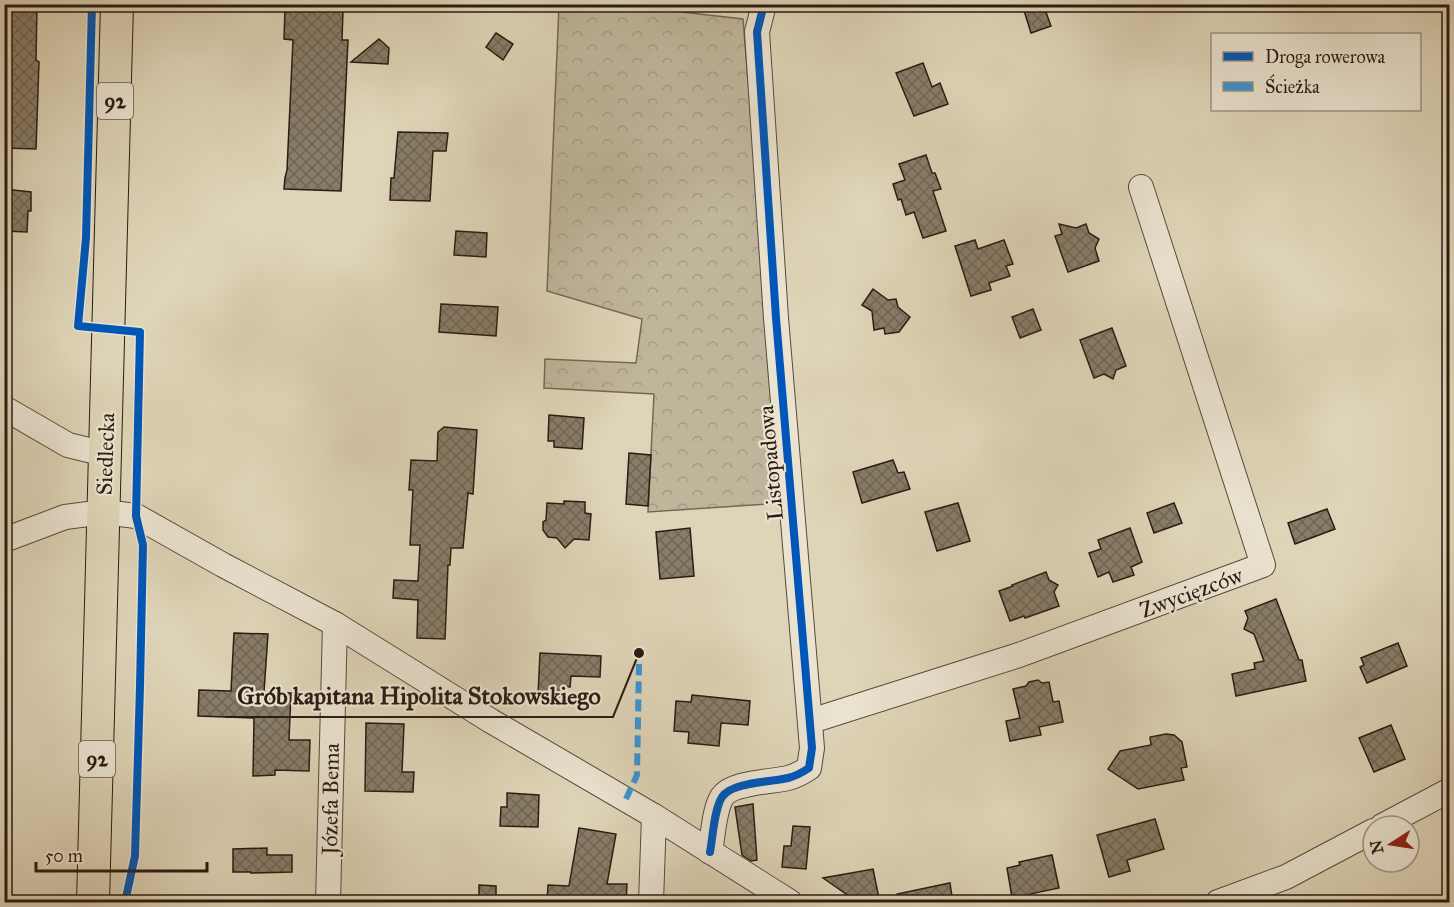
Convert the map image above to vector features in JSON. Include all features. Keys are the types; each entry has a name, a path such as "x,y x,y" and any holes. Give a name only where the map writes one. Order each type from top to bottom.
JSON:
{"main road":[{"name":"Siedlecka","path":"93,903 117,4"}],"street":[{"name":"Listopadowa","path":"710,852 718,807 723,796 732,788 790,778 800,774 809,768 812,748 776,318 757,32 764,4"},
{"name":"Zwycięzców","path":"811,721 1019,655 1263,565 1141,187"},
{"path":"4,408 68,445 105,454"},
{"path":"4,540 65,517 104,512 136,516 335,624 491,721 654,816 790,903"},
{"name":"Józefa Bema","path":"328,903 335,624"},
{"path":"1404,814 1449,790"},
{"path":"651,903 654,816"},
{"path":"1218,903 1286,877 1361,837"}],"green space":[{"path":"559,5 620,5 743,19 782,503 648,512 654,394 544,388 545,359 636,363 642,319 547,291"}],"building":[{"path":"1022,4 1043,4 1051,26 1031,33"},
{"path":"4,7 37,7 36,60 39,62 36,149 4,148"},
{"path":"285,10 343,11 342,40 348,40 341,191 284,189 287,170 293,40 284,39"},
{"path":"496,33 513,44 503,60 486,47"},
{"path":"379,39 389,48 388,64 351,62"},
{"path":"923,63 932,87 940,83 948,104 914,116 896,73"},
{"path":"398,132 448,133 446,151 433,151 430,201 390,200"},
{"path":"926,155 941,189 933,191 946,231 923,238 914,212 906,215 893,184 905,180 899,164"},
{"path":"4,189 31,192 31,211 28,211 27,232 4,231"},
{"path":"1059,224 1076,228 1086,224 1089,233 1099,239 1095,248 1099,261 1068,272 1055,236 1062,234"},
{"path":"456,231 487,233 486,257 454,255"},
{"path":"975,240 978,249 1004,240 1013,264 1006,266 1010,276 989,283 991,290 971,296 955,246"},
{"path":"873,289 888,300 896,299 898,307 910,317 899,332 885,334 884,328 874,330 872,311 862,305"},
{"path":"441,304 498,307 496,336 439,332"},
{"path":"1033,309 1041,330 1020,338 1012,317"},
{"path":"1112,328 1126,366 1116,370 1113,379 1104,374 1094,378 1080,340"},
{"path":"549,415 584,418 582,449 554,447 554,441 548,441"},
{"path":"444,427 477,430 473,494 468,493 463,548 451,548 450,565 448,565 445,639 417,638 418,600 393,598 394,580 418,581 420,545 410,545 413,490 409,490 411,460 437,461 438,432"},
{"path":"629,453 651,455 648,506 626,504"},
{"path":"893,460 898,473 904,472 910,489 862,503 853,472"},
{"path":"564,501 585,502 585,513 591,514 589,540 574,539 565,548 557,538 548,537 543,530 547,503 564,504"},
{"path":"958,503 970,541 937,551 925,512"},
{"path":"1174,503 1182,523 1154,533 1147,513"},
{"path":"1327,509 1335,529 1295,544 1288,523"},
{"path":"690,528 694,576 660,579 656,532"},
{"path":"1130,528 1142,562 1131,567 1134,575 1113,582 1109,572 1098,577 1089,553 1101,549 1098,540"},
{"path":"1046,572 1049,580 1058,585 1054,592 1059,606 1010,621 999,591"},
{"path":"1276,599 1299,660 1302,660 1306,681 1236,696 1232,674 1255,669 1254,663 1264,661 1254,634 1244,629 1248,618 1245,611"},
{"path":"234,633 268,634 264,692 291,693 289,740 310,740 309,771 275,770 275,775 253,776 254,718 198,716 199,690 231,691"},
{"path":"1398,643 1407,666 1367,683 1360,667 1364,665 1361,658"},
{"path":"540,653 601,656 600,677 571,676 570,687 565,686 564,697 538,695"},
{"path":"1038,680 1042,683 1049,682 1053,702 1059,701 1063,722 1039,727 1041,735 1010,741 1006,721 1020,718 1013,689"},
{"path":"692,695 750,701 748,725 721,723 719,746 688,743 689,732 674,731 676,701 691,702"},
{"path":"366,723 404,724 402,772 414,772 413,792 365,791"},
{"path":"1391,725 1405,759 1374,772 1359,738"},
{"path":"1174,735 1182,742 1187,767 1181,768 1184,780 1138,789 1108,769 1120,751 1151,745 1150,737"},
{"path":"507,793 539,795 538,827 500,826 501,807 507,807"},
{"path":"753,804 757,860 751,861 742,855 735,807"},
{"path":"1155,819 1164,849 1127,860 1130,871 1109,877 1097,835"},
{"path":"793,826 810,827 806,869 782,867 784,846 791,846"},
{"path":"579,828 616,834 607,884 627,884 626,903 547,902 548,885 569,886"},
{"path":"267,848 267,855 292,855 292,872 233,872 233,849"},
{"path":"1052,855 1059,888 1030,894 1031,899 1013,903 1007,868 1020,865 1019,862"},
{"path":"873,869 880,903 859,903 823,878"},
{"path":"950,883 953,903 898,903 897,894"},
{"path":"479,885 496,886 496,903 479,903"}],"marked path":[{"path":"626,799 637,775 639,664"}],"cycle path":[{"path":"92,4 86,238 78,326 140,332 136,516 143,545 140,686 135,856 125,902"},
{"path":"710,852 715,816 722,797 727,792 743,785 788,778 802,772 809,768 812,748 776,318 757,32 764,4"}],"place":[{"name":"Grób kapitana Hipolita Stokowskiego","path":"639,653"}]}
